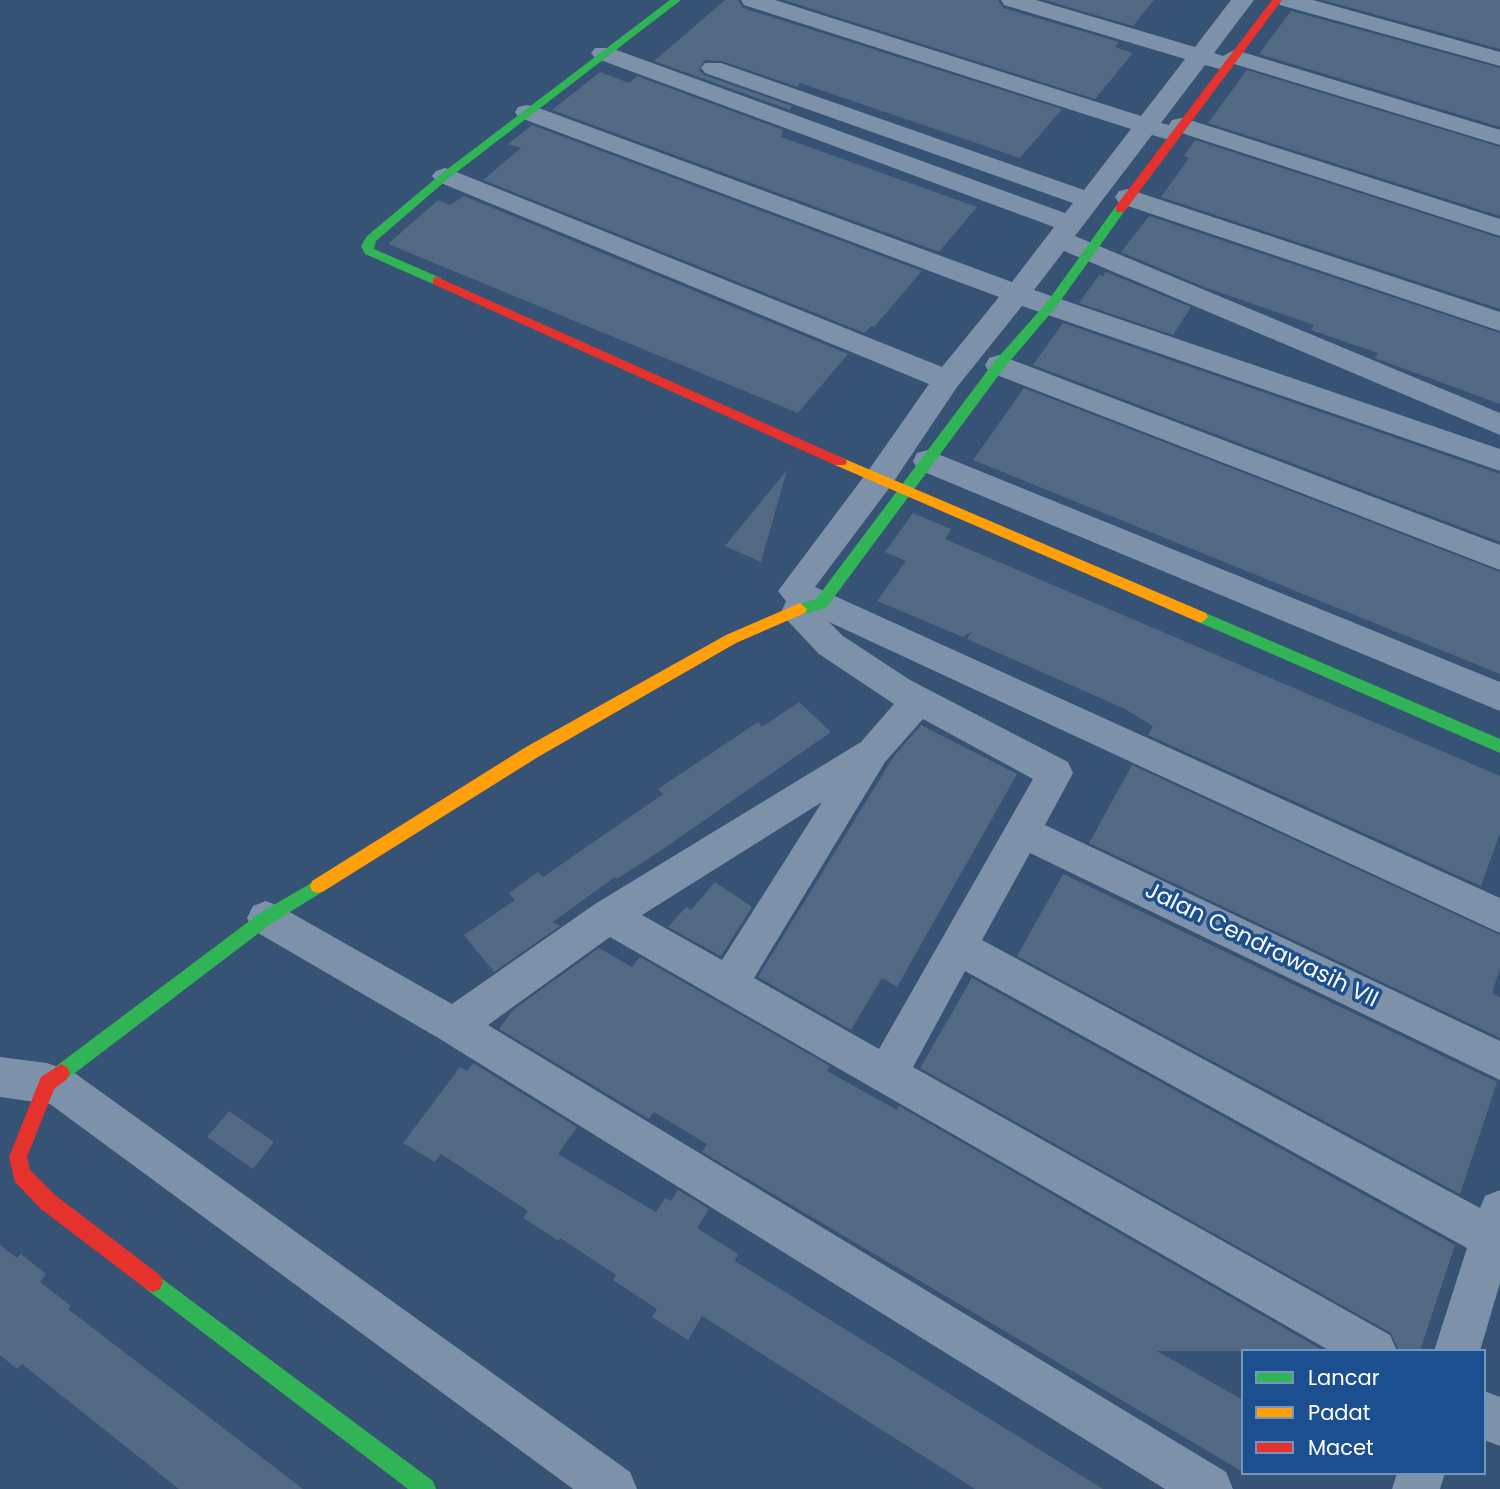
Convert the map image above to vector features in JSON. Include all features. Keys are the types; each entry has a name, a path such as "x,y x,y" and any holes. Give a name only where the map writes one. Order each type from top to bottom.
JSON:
{"street":[{"path":"676,0 445,176 371,239 367,246 369,251 879,479 1500,746"},
{"path":"752,0 1145,125 1178,130 1500,228"},
{"path":"1012,0 1199,56 1232,61 1500,138"},
{"path":"804,603 879,479 947,380 1017,294 1243,0"},
{"path":"425,1489 48,1202 22,1175 18,1157 47,1083 267,918 532,752 731,639 804,603 907,489 999,365 1052,303 1087,252 1277,0"},
{"path":"1288,0 1500,59"},
{"path":"624,37 1088,200"},
{"path":"603,53 1064,232 1087,252 1500,425"},
{"path":"527,112 1017,294 1052,303 1500,460"},
{"path":"445,176 947,380"},
{"path":"1128,197 1500,321"},
{"path":"999,365 1500,558"},
{"path":"928,461 1500,697"},
{"path":"804,603 831,645 898,690 1055,773 956,946 887,1074"},
{"path":"804,603 1500,916"},
{"path":"1256,639 1275,604"},
{"path":"729,984 873,752 919,700"},
{"path":"454,1026 608,916 873,752"},
{"name":"Jalan Cendrawasih VII","path":"1021,831 1500,1061"},
{"path":"608,916 1370,1349"},
{"path":"267,918 454,1026 1209,1489"},
{"path":"956,946 1497,1231 1458,1349"},
{"path":"1,1077 47,1083 62,1088 613,1489"}],"building":[{"path":"725,0 738,0 743,8 1062,109 1020,158 800,83 798,87 722,61 705,60 699,70 704,75 792,106 790,110 654,61"},
{"path":"784,0 998,0 1003,8 1119,42 1115,47 1133,53 1095,99"},
{"path":"1045,0 1154,0 1133,26"},
{"path":"1323,0 1500,0 1500,49"},
{"path":"1291,11 1500,68 1500,127 1259,54"},
{"path":"1247,70 1500,147 1500,216 1208,123"},
{"path":"600,72 629,83 637,76 783,130 781,137 977,207 939,252 552,110"},
{"path":"532,125 922,271 874,327 871,326 865,333 483,180 521,148 508,144"},
{"path":"1195,140 1500,238 1500,309 1161,197 1189,158 1184,156"},
{"path":"464,196 848,354 798,413 388,244 438,200 450,205"},
{"path":"1149,216 1500,333 1500,404 1375,358 1378,353 1311,330 1314,325 1204,287 1121,252"},
{"path":"1106,272 1191,307 1173,335 1079,303 1099,275 1103,276"},
{"path":"1063,323 1500,474 1500,542 1033,365"},
{"path":"1024,388 1500,572 1500,674 973,460"},
{"path":"787,470 761,562 725,546"},
{"path":"913,513 951,529 945,539 1500,776 1500,833 1481,886 1148,735 1153,726 1125,709 967,639 972,631 963,637 877,601 906,561 885,552"},
{"path":"799,702 831,732 663,849 617,879 615,877 553,922 560,926 494,972 464,935 515,900 509,893 538,872 543,877 663,794 658,789 758,722 762,727"},
{"path":"921,725 1017,774 897,987 882,978 851,1030 758,977 894,756"},
{"path":"1132,765 1500,935 1500,969 1492,993 1500,997 1500,1038 1089,843"},
{"path":"1063,874 1497,1082 1460,1194 1017,956"},
{"path":"715,882 752,907 721,956 668,927 686,907 691,910"},
{"path":"599,948 632,967 640,957 830,1066 827,1071 897,1110 899,1106 1321,1349 1157,1351 1241,1399 1241,1471 702,1152 707,1144 654,1112 649,1119 499,1029 513,1010"},
{"path":"972,978 1455,1245 1421,1349 1398,1349 1391,1333 920,1068"},
{"path":"473,1063 577,1127 558,1154 656,1212 665,1198 671,1201 678,1190 709,1209 697,1228 738,1254 735,1261 1103,1489 975,1489 702,1316 688,1340 652,1317 657,1309 613,1280 616,1275 560,1238 559,1241 523,1218 528,1211 441,1154 435,1162 403,1143 460,1067 467,1071"},
{"path":"229,1111 274,1142 253,1169 207,1137"},
{"path":"0,1245 17,1258 21,1254 46,1274 40,1282 71,1306 68,1309 303,1489 179,1489 22,1364 17,1369 0,1355"}],"traffic: fast":[{"path":"437,281 369,251 367,246 371,239 445,176 676,0"},
{"path":"800,609 821,604 999,365 1052,304 1120,209"},
{"path":"1201,617 1500,746"},
{"path":"61,1073 266,918 318,886"},
{"path":"153,1282 425,1489"}],"traffic: slow":[{"path":"840,462 1201,617"},
{"path":"318,886 532,752 731,639 800,609"}],"traffic: jam":[{"path":"1120,209 1277,0"},
{"path":"437,281 840,462"},
{"path":"61,1073 47,1083 18,1157 22,1175 48,1202 153,1282"}]}
